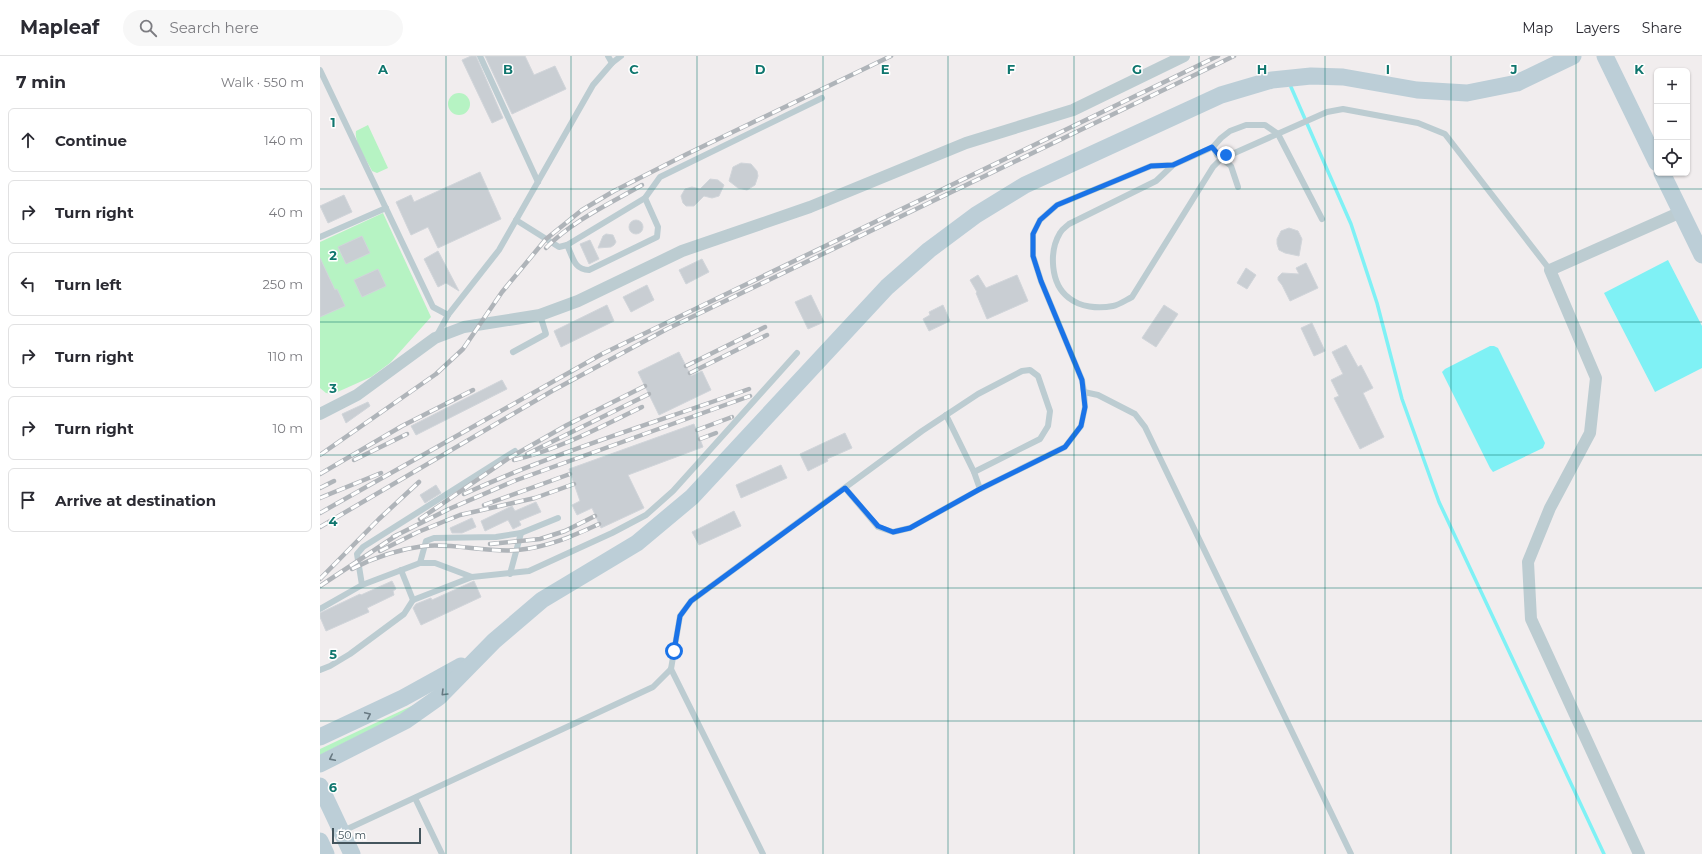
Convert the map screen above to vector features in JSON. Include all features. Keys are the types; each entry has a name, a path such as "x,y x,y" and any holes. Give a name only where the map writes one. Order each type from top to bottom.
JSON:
{"street":[{"path":"321,412 357,395 435,338 464,327 540,316 578,301 682,251 810,207 966,143 1073,110 1184,56"},
{"path":"320,764 405,721 439,697 494,641 542,600 637,543 692,497 887,287 929,250 976,215 1025,185 1221,95 1272,80 1311,76 1343,77 1416,90 1467,93 1517,83 1573,56"},
{"path":"1604,56 1654,157"},
{"path":"1663,176 1702,255"},
{"path":"1639,854 1531,618 1528,562 1550,508 1590,433 1596,378 1550,270 1681,212"},
{"path":"320,737 423,688 481,655"},
{"path":"320,786 352,854"},
{"path":"320,841 326,854"}],"lane":[{"path":"480,56 538,182"},
{"path":"608,56 612,63"},
{"path":"435,338 448,315 499,250 593,85 612,63 622,56"},
{"path":"320,70 433,308 448,315"},
{"path":"516,220 559,247 567,245 645,198 660,177 822,98"},
{"path":"1322,219 1278,134 1265,125 1246,125 1230,131 1212,147 1173,165 1156,181 1069,224 1061,231 1054,252 1054,263 1059,286 1068,297 1080,304 1096,307 1114,306 1132,297 1213,167 1226,155 1278,134 1327,112 1343,109 1418,122 1445,134 1550,270"},
{"path":"1212,147 1230,166 1238,187"},
{"path":"845,488 878,526 893,532 910,528 980,489 1065,447 1081,426 1085,407 1084,392 1082,380 1041,281 1033,256 1033,234 1040,220 1057,205 1151,166 1173,165"},
{"path":"567,245 578,268 582,270 589,270 657,237 658,227 645,198"},
{"path":"320,237 386,208"},
{"path":"513,352 546,334 540,316"},
{"path":"320,670 350,654 404,614 413,600 472,577 529,571 612,533 646,515 673,491 797,353"},
{"path":"342,832 653,687 671,669 680,616 691,601 946,415 978,394 1022,371 1030,370 1038,376 1050,410 1048,426 1040,439 974,472"},
{"path":"1084,392 1098,395 1135,414 1145,427 1351,854"},
{"path":"946,415 974,472 980,489"},
{"path":"362,585 357,554 362,547 515,451"},
{"path":"420,563 426,541 434,538 496,537 522,533 558,518"},
{"path":"510,574 522,533"},
{"path":"320,609 362,585 420,563 436,563 472,577"},
{"path":"401,570 413,600"},
{"path":"671,669 763,854"},
{"path":"415,798 442,854"}],"green space":[{"path":"459,93 467,96 470,104 467,112 459,115 451,112 448,104 451,96"},
{"path":"368,125 388,168 377,173 372,171 359,146 356,136 356,131"},
{"path":"383,213 431,317 390,363 371,377 333,394 326,393 320,388 320,242"},
{"path":"420,702 423,703 320,755 320,749"}],"water":[{"path":"1668,260 1702,326 1702,368 1655,392 1604,293"},
{"path":"1490,346 1498,348 1545,443 1543,448 1493,472 1442,372 1445,369"}],"building":[{"path":"471,56 476,56 503,118 492,123 462,60"},
{"path":"485,56 525,56 534,75 555,66 566,89 512,114"},
{"path":"741,163 751,164 757,171 758,176 755,185 747,190 738,188 729,181 733,167"},
{"path":"480,172 501,219 438,248 428,227 411,235 396,202 411,195 414,202"},
{"path":"710,179 718,180 724,185 719,196 712,198 704,196 694,206 686,206 683,203 681,196 685,189 692,187 700,189"},
{"path":"344,195 352,212 328,223 320,206"},
{"path":"636,220 641,222 643,227 641,232 636,234 631,232 629,227 631,222"},
{"path":"1289,228 1298,231 1302,239 1299,256 1279,250 1277,239 1281,231"},
{"path":"606,234 613,235 616,242 611,247 598,248 603,236"},
{"path":"362,236 370,253 346,264 338,247"},
{"path":"590,240 599,259 589,264 580,244"},
{"path":"438,251 459,291 446,283 438,287 424,259"},
{"path":"320,258 335,290 337,289 345,306 320,317"},
{"path":"702,259 709,272 686,284 679,270"},
{"path":"1306,263 1318,288 1290,301 1278,280 1278,277 1282,273 1299,274 1296,268"},
{"path":"1246,268 1256,275 1247,289 1237,283"},
{"path":"378,269 386,286 362,297 354,280"},
{"path":"978,275 986,288 1017,275 1028,301 987,319 976,293 977,292 970,280"},
{"path":"647,285 654,300 631,312 623,297"},
{"path":"811,295 824,322 808,329 795,302"},
{"path":"607,305 614,321 561,347 554,331"},
{"path":"943,305 950,321 929,331 923,319 930,315 929,312"},
{"path":"1164,305 1178,314 1156,347 1142,338"},
{"path":"1312,323 1325,351 1314,356 1301,328"},
{"path":"1346,345 1358,367 1361,365 1373,388 1363,393 1384,437 1360,449 1334,398 1339,396 1331,380 1343,374 1332,352"},
{"path":"679,352 691,376 702,371 711,390 659,415 638,372"},
{"path":"502,380 507,389 416,435 411,426"},
{"path":"368,402 370,406 346,423 342,414"},
{"path":"694,424 703,447 628,475 644,508 601,528 592,508 577,515 572,505 580,501 569,469"},
{"path":"845,433 852,448 827,459 828,461 808,471 800,454"},
{"path":"781,465 787,478 741,498 736,485"},
{"path":"436,485 441,493 425,503 420,495"},
{"path":"536,502 541,512 519,521 521,525 513,529 508,520 485,531 481,521 512,506 515,511"},
{"path":"734,511 741,526 699,545 692,532"},
{"path":"472,518 476,527 462,533 452,533 450,528"},
{"path":"392,581 396,589 393,591 394,595 367,608 369,612 326,631 320,617 320,613"},
{"path":"474,581 481,597 421,625 413,608 416,604 431,598 432,600"}],"waterway":[{"path":"1291,87 1351,224 1377,303 1402,399 1439,502 1604,854"}],"railway":[{"path":"320,455 436,374 463,349 502,292 546,239 582,210 614,191 687,154 891,56"},
{"path":"320,513 602,354 1218,56"},
{"path":"320,527 552,391 667,329 1234,56"},
{"path":"546,248 556,238 579,221 642,185"},
{"path":"686,366 765,327"},
{"path":"690,373 767,335"},
{"path":"420,519 509,458 567,425 645,386"},
{"path":"464,494 605,438 749,389"},
{"path":"320,474 402,426 473,390"},
{"path":"527,454 649,394"},
{"path":"393,537 449,509 514,481 750,396"},
{"path":"514,460 564,444 642,407"},
{"path":"697,430 732,417"},
{"path":"700,439 716,433"},
{"path":"354,460 407,434"},
{"path":"320,498 381,473"},
{"path":"484,505 570,474"},
{"path":"320,488 334,481"},
{"path":"320,579 379,519 419,482"},
{"path":"380,551 418,532 460,515 535,498 574,484"},
{"path":"490,544 540,539 565,531 595,516"},
{"path":"352,569 387,554 424,546 436,545 506,551 529,549 580,533 599,524"},
{"path":"320,586 397,535"}],"route":[{"path":"674,651 680,616 691,601 845,488 878,526 893,532 910,528 980,489 1065,447 1081,426 1085,407 1084,392 1082,380 1041,281 1033,256 1033,234 1040,220 1057,205 1151,166 1173,165 1212,147 1217,155 1222,159 1226,155"}]}
